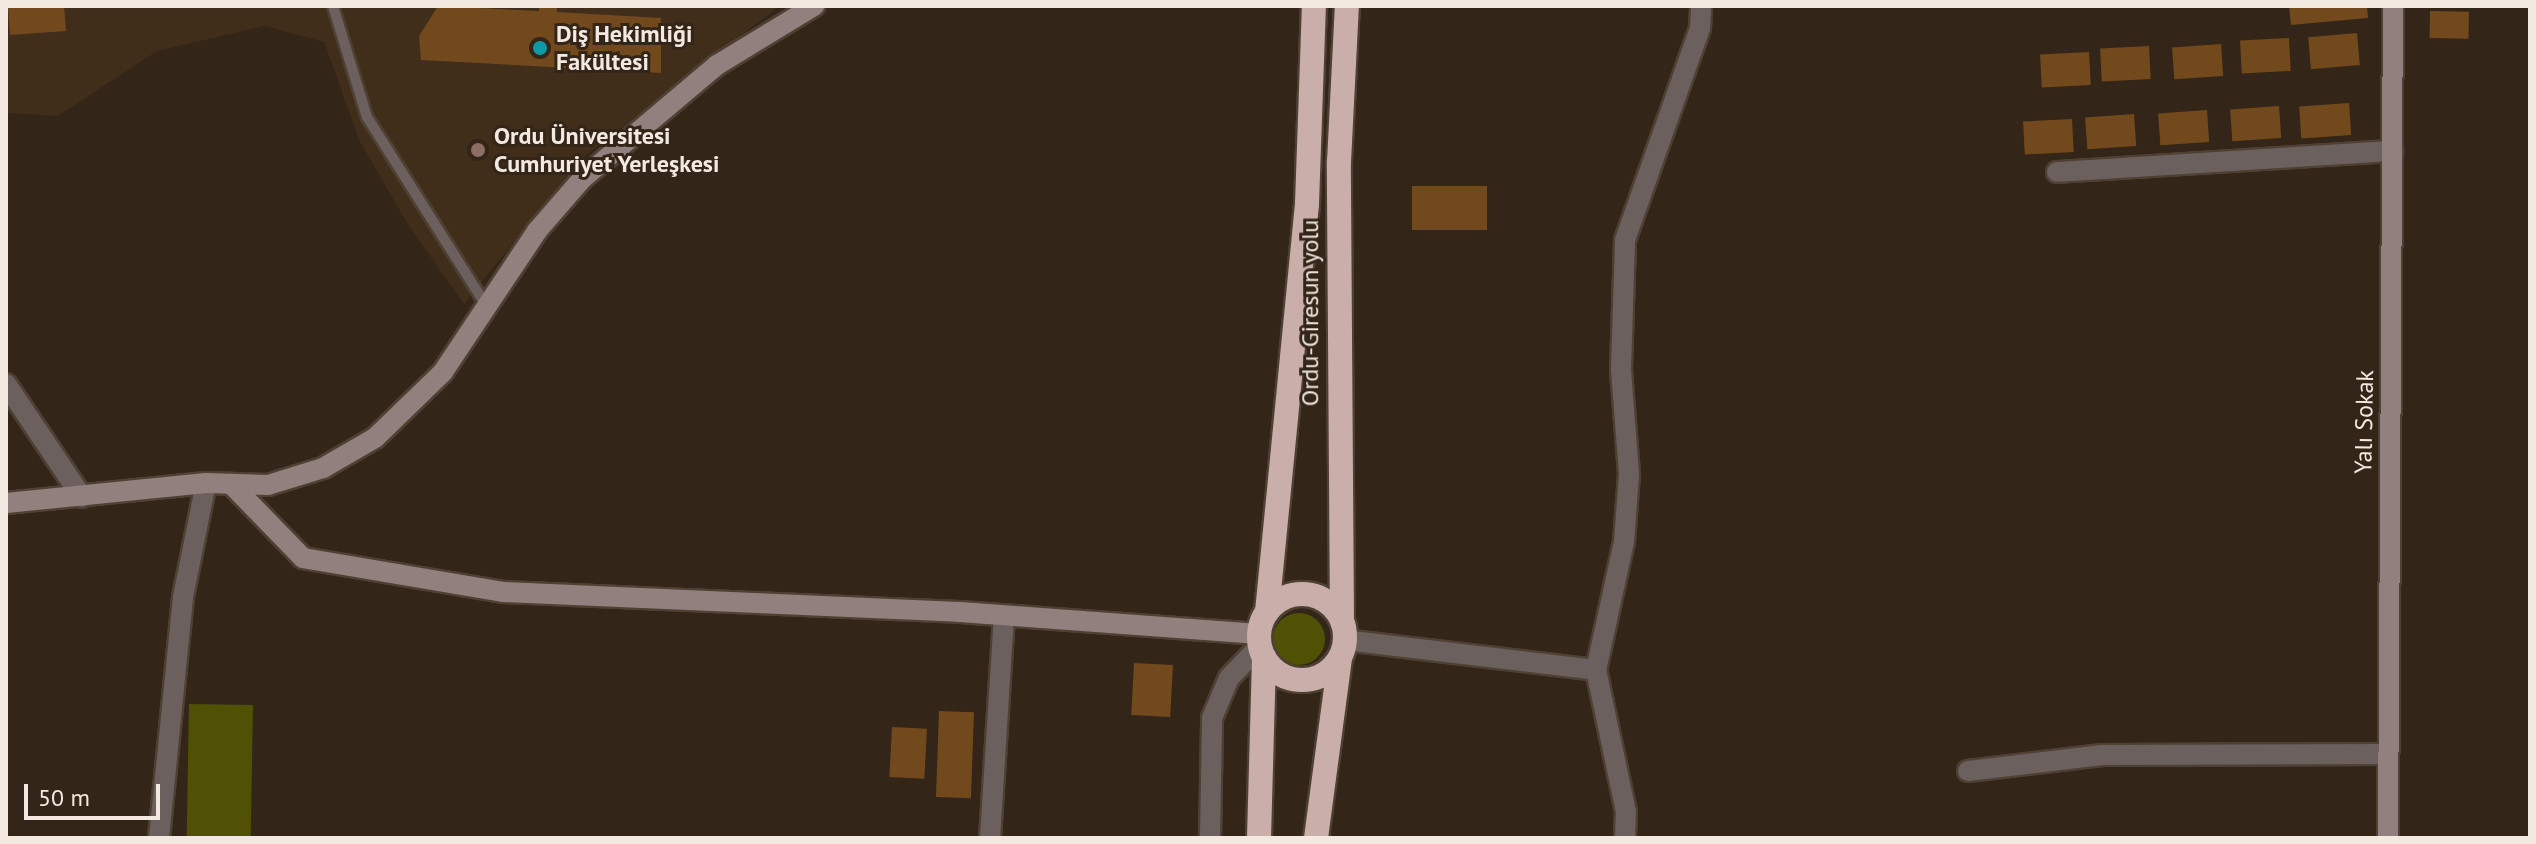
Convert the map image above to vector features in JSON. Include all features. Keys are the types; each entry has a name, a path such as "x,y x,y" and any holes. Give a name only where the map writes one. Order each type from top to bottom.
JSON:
{"highway":[{"name":"Ordu-Giresun yolu","path":"1259,838 1263,638 1307,204 1314,6"},
{"name":"Ordu-Giresun yolu","path":"1316,838 1343,640 1337,332 1347,6"},
{"path":"1314,595 1343,640 1317,678 1302,680 1287,677 1263,638 1287,596 1314,595"}],"street":[{"path":"6,503 206,483 268,485 323,468 375,438 443,372 537,231 582,179 717,65 814,6"},
{"path":"1625,838 1626,812 1596,670 1624,542 1629,474 1621,369 1625,240 1700,28 1701,6"},
{"name":"Yalı Sokak","path":"2388,838 2393,6"},
{"path":"2057,172 2392,151"},
{"path":"6,384 82,497"},
{"path":"159,838 183,597 206,483"},
{"path":"231,484 303,558 503,592 1004,616 1263,638"},
{"path":"990,838 1004,616"},
{"path":"1210,838 1212,718 1229,678 1263,638"},
{"path":"1343,640 1596,670"},
{"path":"1968,771 2102,755 2388,754"}],"lane":[{"path":"333,6 367,117 487,307"}],"shaded area":[{"name":"Ordu Üniversitesi Cumhuriyet Yerleşkesi","path":"6,6 779,6 581,159 464,304 409,226 360,142 324,42 265,26 157,51 58,116 6,113"},
{"path":"1299,613 1317,621 1325,639 1317,657 1299,665 1281,657 1273,639 1281,621"},
{"path":"189,704 253,705 251,838 187,837"}],"building":[{"path":"8,6 64,6 66,31 10,35"},
{"name":"Diş Hekimliği Fakültesi","path":"438,6 539,11 539,6 557,6 557,12 661,18 661,73 421,60 419,36"},
{"path":"2289,6 2367,6 2368,18 2291,25"},
{"path":"2430,11 2469,12 2469,39 2430,38"},
{"path":"2357,33 2360,65 2311,69 2308,37"},
{"path":"2289,38 2291,71 2242,74 2240,41"},
{"path":"2221,44 2223,76 2174,79 2172,47"},
{"path":"2149,46 2151,79 2102,82 2100,49"},
{"path":"2089,52 2091,85 2042,88 2040,55"},
{"path":"2349,103 2351,135 2301,138 2299,106"},
{"path":"2279,106 2281,138 2232,141 2230,109"},
{"path":"2207,110 2209,142 2160,145 2158,113"},
{"path":"2134,114 2136,146 2087,149 2085,117"},
{"path":"2072,119 2074,152 2025,155 2023,122"},
{"path":"1412,186 1487,186 1487,230 1412,230"},
{"path":"1134,663 1173,665 1170,717 1131,715"},
{"path":"939,711 974,712 971,798 936,797"},
{"path":"892,727 927,729 924,779 889,777"}],"place":[{"name":"Diş Hekimliği Fakültesi","path":"540,48"},
{"name":"Ordu Üniversitesi Cumhuriyet Yerleşkesi","path":"478,150"}]}
